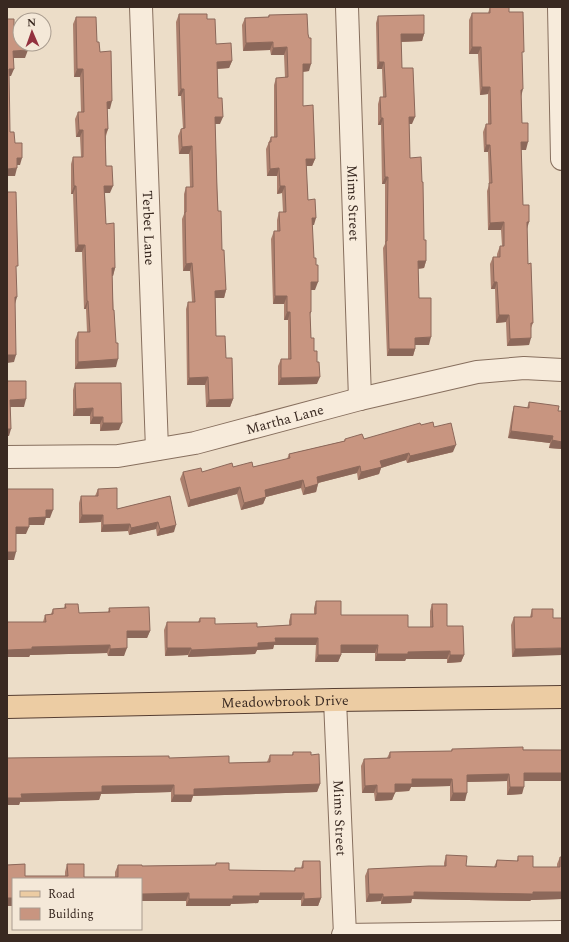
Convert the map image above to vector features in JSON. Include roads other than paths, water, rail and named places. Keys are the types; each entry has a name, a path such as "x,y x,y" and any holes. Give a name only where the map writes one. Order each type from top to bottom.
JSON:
{"main road":[{"name":"Meadowbrook Drive","path":"7,707 562,697"}],"street":[{"name":"Terbet Lane","path":"141,7 157,449"},
{"name":"Mims Street","path":"347,7 360,399"},
{"path":"558,7 562,159"},
{"name":"Martha Lane","path":"7,457 118,456 195,443 360,399 477,372 524,368 562,370"},
{"name":"Mims Street","path":"335,700 344,935"},
{"path":"344,935 562,932"}]}
